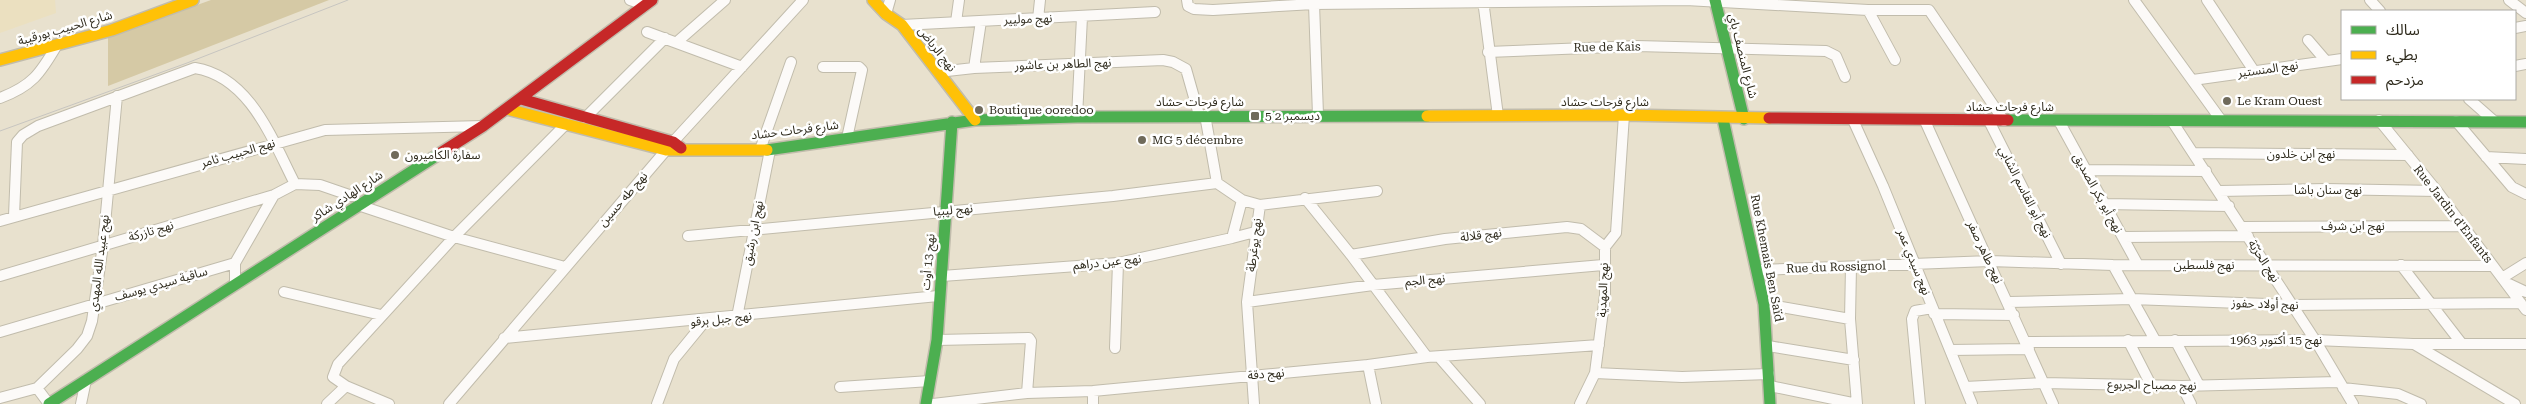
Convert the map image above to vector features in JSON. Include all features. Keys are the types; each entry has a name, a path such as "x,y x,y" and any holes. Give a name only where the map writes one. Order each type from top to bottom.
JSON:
{"street":[{"name":"شارع الحبيب بورقيبة","path":"0,60 112,30 168,4 193,0"},
{"path":"630,0 649,3"},
{"path":"677,42 725,0"},
{"name":"نهج طه حسين","path":"449,404 669,146 803,0"},
{"name":"نهج الرياض","path":"873,0 886,14 902,26 975,120"},
{"path":"886,14 890,0"},
{"path":"956,22 959,0"},
{"path":"1038,19 1040,0"},
{"path":"1188,3 1194,9 1213,10 1278,2 1314,4 1686,0 1845,5 1868,10 1929,10 2004,121"},
{"path":"1879,0 1879,10"},
{"path":"2134,0 2222,120"},
{"path":"2207,0 2254,71"},
{"path":"2370,0 2379,10"},
{"path":"2509,0 2526,12"},
{"path":"1483,2 1488,52 1498,116"},
{"name":"شارع المنصف باي","path":"1716,2 1744,119"},
{"name":"شارع الهادي شاكر","path":"49,404 236,284 355,201 483,126 649,3"},
{"path":"1314,4 1318,115"},
{"path":"1868,10 1894,60"},
{"name":"نهج موليير","path":"902,26 1154,12"},
{"path":"1076,117 1082,17"},
{"path":"974,68 981,21"},
{"path":"647,32 742,67"},
{"path":"585,118 665,38"},
{"path":"2308,40 2326,61"},
{"path":"0,98 22,90 34,83 57,45"},
{"name":"Rue de Kais","path":"1488,52 1637,46 1828,51 1836,56 1845,77"},
{"name":"نهج المنستير","path":"2193,80 2341,59"},
{"name":"نهج الطاهر بن عاشور","path":"938,72 974,68 1163,60 1173,62 1186,69 1202,115"},
{"name":"نهج ابن رشيق","path":"737,317 765,150 791,62"},
{"path":"823,67 859,67 862,70 847,138"},
{"path":"14,216 17,142 20,138 38,126 182,71 195,68 212,69 226,77 242,94 273,142 295,184 320,185 355,201 454,237 565,267"},
{"name":"نهج عبيد الله المهدي","path":"37,388 77,349 86,336 95,303 103,245 117,96"},
{"name":"شارع فرحات حشاد","path":"521,99 686,151 765,150 975,120 1202,115 1624,116 1925,121 2379,120 2526,122"},
{"path":"2470,100 2494,121"},
{"name":"شارع فرحات حشاد","path":"507,109 669,146"},
{"path":"1202,115 1217,183"},
{"name":"نهج المهدية","path":"1580,404 1595,373 1605,295 1605,247 1612,240 1616,232 1624,116"},
{"name":"Rue Khemais Ben Saïd","path":"1723,119 1764,304 1770,404"},
{"name":"نهج سيدي عمر","path":"1853,120 1884,186 1972,404"},
{"name":"Rue Jardin d'Enfants","path":"2379,120 2437,191 2524,307"},
{"name":"نهج طاهر صفر","path":"1925,121 2054,404"},
{"name":"نهج أبو القاسم الشابي","path":"1989,121 2061,264"},
{"name":"نهج أبو بكر الصديق","path":"2058,121 2138,265"},
{"name":"نهج الحرّيّة","path":"2172,121 2315,340 2353,404"},
{"path":"2456,121 2512,187 2526,194"},
{"name":"نهج 13 أوت","path":"926,404 937,340 938,296 942,276 952,122"},
{"path":"389,404 346,386 332,377 334,371 381,315 454,237 566,124"},
{"name":"نهج الحبيب ثامر","path":"0,221 273,142 325,130 483,126"},
{"name":"نهج ابن خلدون","path":"2194,153 2408,155"},
{"path":"2486,157 2526,160"},
{"path":"2085,170 2206,171"},
{"name":"نهج يوغرطة","path":"1217,183 1242,200 1260,205 1247,302 1254,404"},
{"name":"نهج ليبيا","path":"688,236 945,210 1113,196 1217,183"},
{"name":"نهج تازركة","path":"0,276 274,195 295,184"},
{"name":"نهج سنان باشا","path":"2218,191 2326,189 2437,191"},
{"path":"1260,205 1304,198 1378,191"},
{"path":"236,284 235,263 274,195"},
{"path":"1304,198 1351,255 1427,358"},
{"path":"1232,238 1242,200"},
{"path":"2104,204 2229,206"},
{"name":"نهج ابن شرف","path":"2123,237 2245,231 2463,226"},
{"name":"نهج قلالة","path":"1351,255 1445,239 1567,227 1581,229 1605,247"},
{"name":"نهج عين دراهم","path":"942,276 1118,263 1255,232"},
{"name":"ساقية سيدي يوسف","path":"0,332 235,263"},
{"path":"1115,348 1118,263"},
{"name":"Rue du Rossignol","path":"1758,270 1914,263"},
{"name":"نهج فلسطين","path":"1914,263 2493,266"},
{"path":"2526,263 2504,280 2526,292"},
{"name":"نهج الجم","path":"1247,302 1373,285 1604,265"},
{"path":"2113,265 2155,340"},
{"path":"2401,265 2462,344"},
{"path":"1770,386 1857,404 1850,319 1851,266"},
{"path":"284,292 381,315"},
{"name":"نهج جبل برقو","path":"504,338 737,317 938,296"},
{"name":"نهج أولاد حفوز","path":"2009,302 2132,299 2292,305 2524,307"},
{"path":"1764,304 1850,319"},
{"path":"1920,404 1912,319 1915,311 2014,314"},
{"path":"657,404 674,359 706,320"},
{"path":"937,340 1029,338 1031,341 1027,393"},
{"path":"2128,340 2151,385"},
{"name":"نهج 15 أكتوبر 1963","path":"1950,350 2128,340 2315,340 2413,344 2526,344"},
{"path":"2174,340 2199,385"},
{"path":"2413,344 2515,404"},
{"name":"نهج دقة","path":"933,404 1027,393 1093,391 1253,374 1368,366 1439,356 1599,345"},
{"path":"1768,346 1854,360"},
{"path":"1439,356 1480,404"},
{"path":"1368,366 1376,404"},
{"path":"1595,373 1627,376 1712,378 1769,374"},
{"path":"81,404 86,380"},
{"path":"840,387 930,381"},
{"name":"نهج مصباح الجربوع","path":"1965,387 2044,383 2182,386 2341,385 2398,394 2421,404"},
{"path":"327,404 346,386"},
{"path":"2182,386 2191,404"},
{"path":"0,398 37,388 49,404"},
{"path":"1093,391 1093,404"},
{"path":"2398,394 2405,404"}],"shaded area":[{"path":"0,0 55,0 56,13 0,33"},
{"path":"211,0 329,0 108,86 108,37"}],"tram line":[{"path":"0,131 187,63 348,0"}],"traffic: fast":[{"path":"1715,0 1744,119"},
{"path":"767,150 975,120 1077,117 1427,116"},
{"path":"1723,119 1764,304 1770,404"},
{"path":"2008,120 2526,122"},
{"path":"926,404 937,340 952,122"},
{"path":"49,404 439,154"}],"traffic: slow":[{"path":"0,60 112,30 193,0"},
{"path":"873,0 886,14 902,25 975,120"},
{"path":"507,109 666,150 767,150"},
{"path":"1427,116 1624,115 1769,118"}],"traffic: jam":[{"path":"439,154 483,126 652,0"},
{"path":"521,99 673,142 681,148"},
{"path":"1769,118 2008,120"}],"place":[{"name":"Le Kram Ouest","path":"2227,101"},
{"name":"Boutique ooredoo","path":"979,110"},
{"name":"5 ديسمبر 2","path":"1255,116"},
{"name":"MG 5 décembre","path":"1142,140"},
{"name":"سفارة الكاميرون","path":"395,155"}]}
